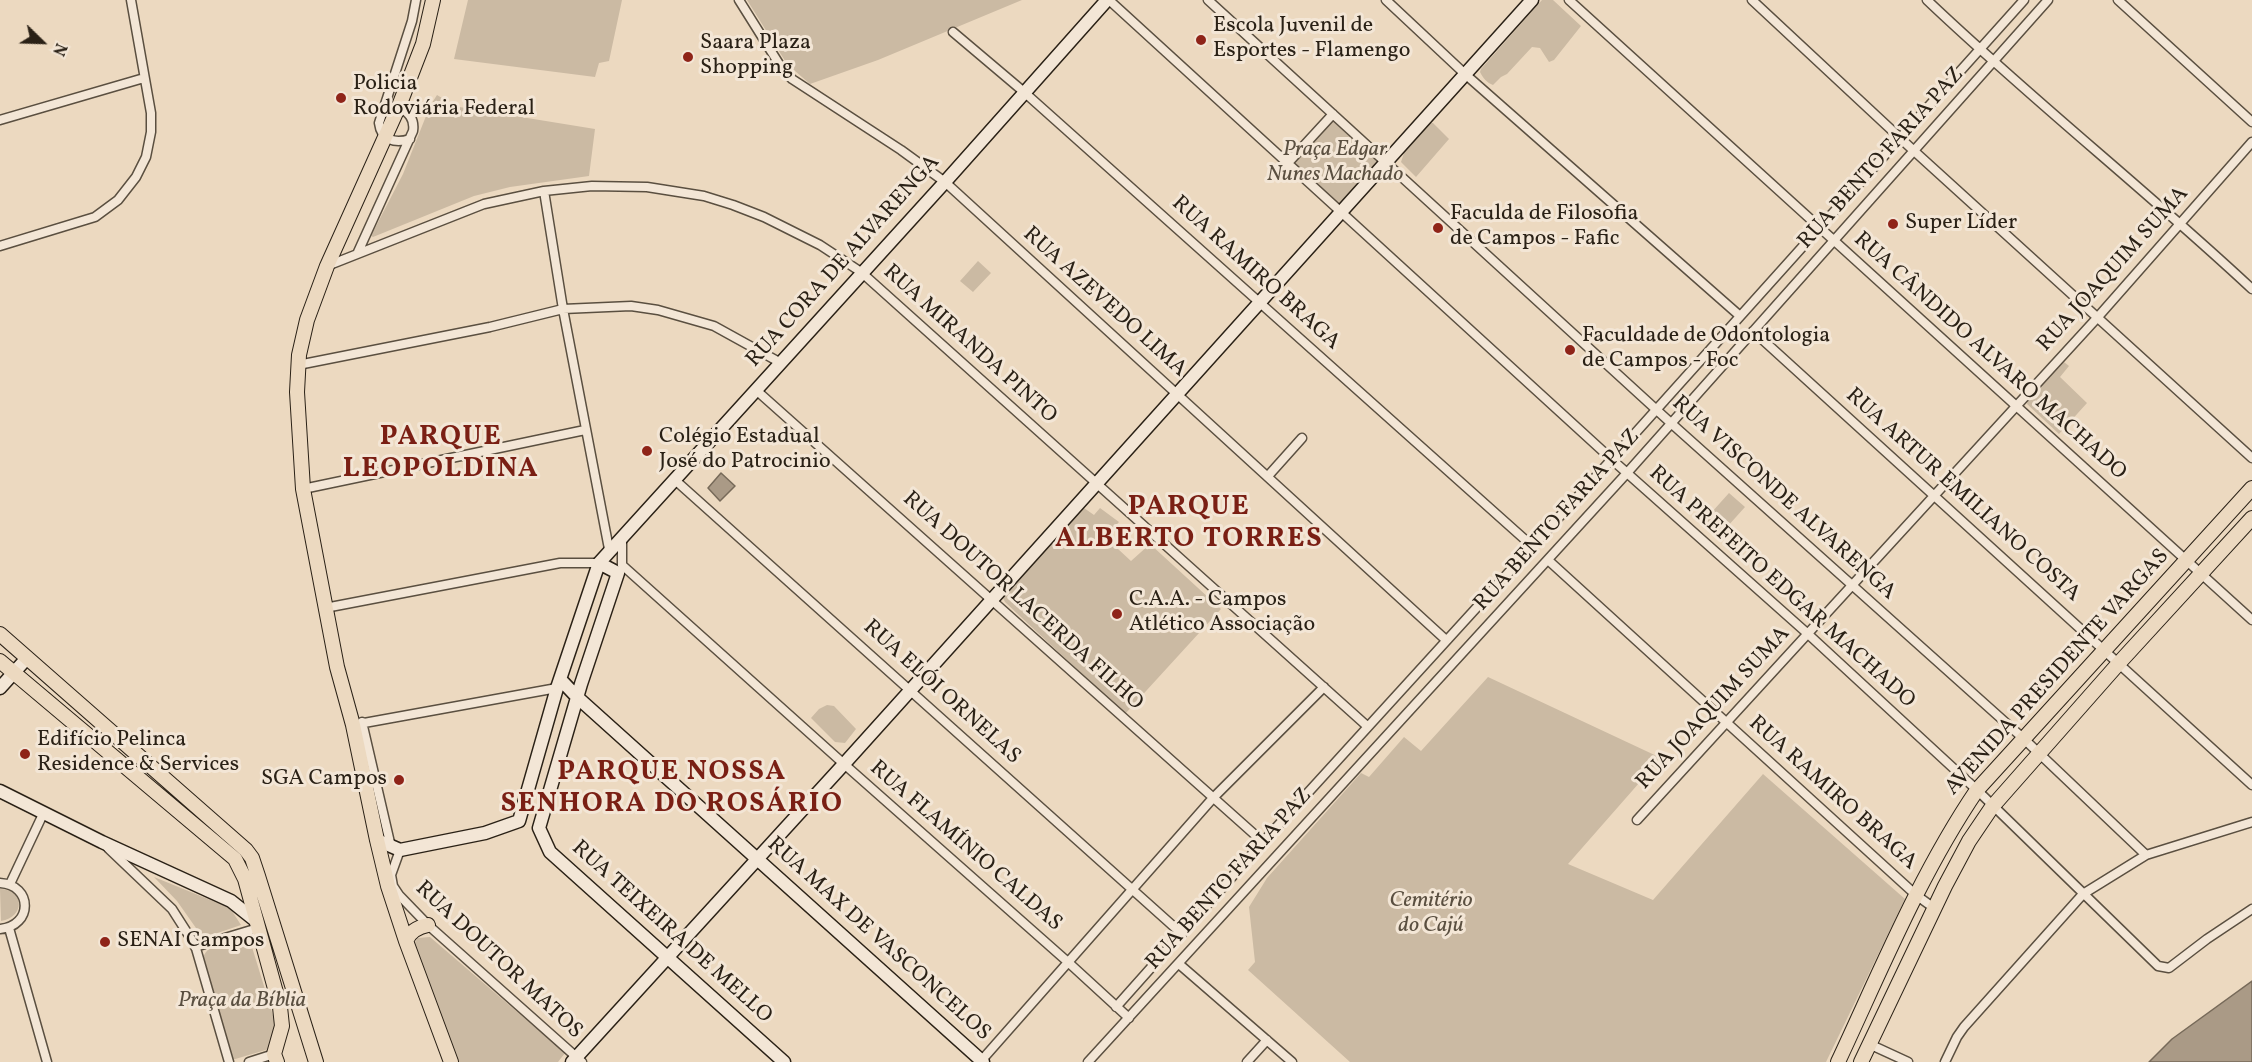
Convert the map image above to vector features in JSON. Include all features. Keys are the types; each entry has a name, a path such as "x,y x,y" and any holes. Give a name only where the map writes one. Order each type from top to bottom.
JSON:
{"main road":[{"path":"433,0 423,44 399,106 327,266 308,320 298,365 297,420 303,489 325,608 337,667 358,724 377,840 388,886 451,1062"},
{"name":"RUA CORA DE ALVARENGA","path":"519,821 559,683 599,563 609,549 675,480 1108,0"},
{"path":"577,1060 1532,0"},
{"name":"AVENIDA PRESIDENTE VARGAS","path":"1838,1062 1916,895 1959,816 1977,790 2252,488"},
{"name":"AVENIDA PRESIDENTE VARGAS","path":"1861,1062 1934,908 1969,841 1992,807 2119,663 2252,518"},
{"path":"377,840 396,849 485,834 519,821 532,828 539,828 577,697 620,569 599,563"},
{"path":"0,634 228,833 252,858 315,1062"},
{"path":"0,688 27,658"},
{"path":"0,661 236,859 245,879 280,1007 282,1026 276,1058"},
{"name":"RUA MAX DE VASCONCELOS","path":"559,683 982,1062"},
{"path":"0,791 102,842 231,901 257,924"},
{"path":"197,826 201,820 206,818 228,833"},
{"name":"RUA TEIXEIRA DE MELLO","path":"539,828 549,852 784,1062"},
{"path":"406,941 408,935 415,929 428,925"},
{"path":"301,1062 310,1048"}],"street":[{"path":"0,246 95,218 118,200 136,177 146,157 151,132 151,113 131,0"},
{"path":"410,139 397,142 385,138 380,130 380,116 412,21 416,0"},
{"name":"RUA AZEVEDO LIMA","path":"739,0 781,67 792,79 945,182 1446,640"},
{"name":"RUA PREFEITO EDGAR MACHADO","path":"1108,0 1627,473 1808,633 1977,790 2158,966 2169,968 2252,909"},
{"name":"RUA VISCONDE ALVARENGA","path":"1208,0 1387,161 1672,424 2024,739 2146,855"},
{"path":"1386,0 1465,74 1740,316"},
{"name":"RUA CÂNDIDO ALVARO MACHADO","path":"1569,0 2252,620"},
{"path":"1752,0 1913,150 2252,458"},
{"path":"1927,0 1979,50 2181,222 2252,288"},
{"name":"RUA BENTO FARIA PAZ","path":"1116,1006 2024,0"},
{"name":"RUA BENTO FARIA PAZ","path":"1089,1062 1672,424 2048,0"},
{"path":"2118,0 2252,123"},
{"name":"RUA RAMIRO BRAGA","path":"954,32 1531,545"},
{"path":"0,120 144,78"},
{"path":"358,252 413,131 413,121 408,113 399,106"},
{"path":"1287,164 1333,114"},
{"name":"RUA JOAQUIM SUMA","path":"1637,820 2097,318 2252,142"},
{"name":"RUA MIRANDA PINTO","path":"327,266 484,204 544,191 592,186 647,187 704,196 774,222 820,245 861,273 1368,726"},
{"path":"544,191 562,309 609,549"},
{"path":"298,365 490,327 562,309 631,306 683,316 714,326 781,363"},
{"name":"RUA ARTUR EMILIANO COSTA","path":"1753,331 2252,785"},
{"name":"RUA DOUTOR LACERDA FILHO","path":"756,390 1263,842"},
{"path":"303,489 585,430"},
{"path":"1268,476 1302,438"},
{"name":"RUA ELÓI ORNELAS","path":"675,480 1182,934"},
{"path":"620,569 623,535"},
{"name":"RUA RAMIRO BRAGA","path":"1548,561 1916,895 1934,908"},
{"path":"325,608 560,563 599,563"},
{"name":"RUA FLAMÍNIO CALDAS","path":"620,569 1070,963 1129,1018"},
{"path":"396,849 358,724 559,683"},
{"path":"982,1062 1213,798 1324,687"},
{"path":"10,884 44,812"},
{"path":"1945,1062 1964,1027 2083,894 2146,855 2252,822"},
{"path":"102,842 172,909 195,947 229,1062"},
{"name":"RUA DOUTOR MATOS","path":"396,849 391,875 393,886 399,895 428,925 577,1060"},
{"path":"0,883 10,884 24,897 23,916 17,923 4,928 47,1062"},
{"path":"195,947 257,924"},
{"path":"1179,964 1292,1062"},
{"path":"1247,1062 1267,1040"},
{"path":"1869,1044 1908,1062"},
{"path":"249,1062 276,1058"}],"green space":[{"path":"468,0 622,0 609,61 599,63 595,77 454,59"},
{"path":"747,0 1022,0 878,60 810,84 787,64"},
{"path":"1542,0 1553,0 1581,26 1554,60 1549,62 1540,48 1532,47 1507,74 1493,85 1489,83 1481,74 1481,69"},
{"path":"437,95 442,98 441,104 595,129 589,176 510,187 474,196 371,236 403,174 430,106"},
{"name":"Praça Edgar Nunes Machado","path":"1331,119 1380,164 1340,209 1291,164"},
{"path":"1430,123 1433,123 1449,139 1416,177 1401,162 1405,150"},
{"path":"978,261 991,273 973,292 960,281"},
{"path":"2064,362 2069,366 2060,377 2087,403 2059,434 2027,404 2028,400"},
{"path":"1729,493 1745,507 1718,537 1702,523"},
{"name":"C.A.A. - Campos Atlético Associação","path":"1084,508 1094,515 1100,508 1119,522 1105,537 1131,561 1150,544 1221,609 1125,714 1005,602 1002,596 1057,533"},
{"name":"Cemitério do Cajú","path":"1488,677 1661,758 1568,864 1653,900 1763,774 1905,899 1826,1062 1350,1062 1248,970 1255,962 1249,907 1267,878 1361,773 1369,777 1404,737 1421,751"},
{"path":"827,705 834,706 856,729 845,743 835,742 811,718 819,709"},
{"path":"154,877 230,908 241,925 203,938 177,901"},
{"path":"0,889 14,893 19,903 15,914 1,921"},
{"name":"Praça da Bíblia","path":"248,934 275,1022 274,1037 269,1049 232,1060 203,958 215,945"},
{"path":"430,937 565,1053 558,1062 459,1062 412,946 418,938"}],"shaded area":[{"path":"721,473 735,486 720,501 708,488"},
{"path":"2252,981 2252,1062 2149,1062 2172,1039"}],"place":[{"name":"Escola Juvenil de Esportes - Flamengo","path":"1201,40"},
{"name":"Saara Plaza Shopping","path":"688,57"},
{"name":"Policia Rodoviária Federal","path":"341,98"},
{"name":"Super Líder","path":"1893,224"},
{"name":"Faculda de Filosofia de Campos - Fafic","path":"1438,228"},
{"name":"Faculdade de Odontologia de Campos - Foc","path":"1570,350"},
{"name":"Colégio Estadual José do Patrocinio","path":"647,451"},
{"name":"C.A.A. - Campos Atlético Associação","path":"1117,614"},
{"name":"Edifício Pelinca Residence & Services","path":"25,754"},
{"name":"SGA Campos","path":"399,780"},
{"name":"SENAI Campos","path":"105,942"}],"district":[{"name":"PARQUE LEOPOLDINA","path":"441,455"},
{"name":"PARQUE ALBERTO TORRES","path":"1189,525"},
{"name":"PARQUE NOSSA SENHORA DO ROSÁRIO","path":"672,790"}]}
